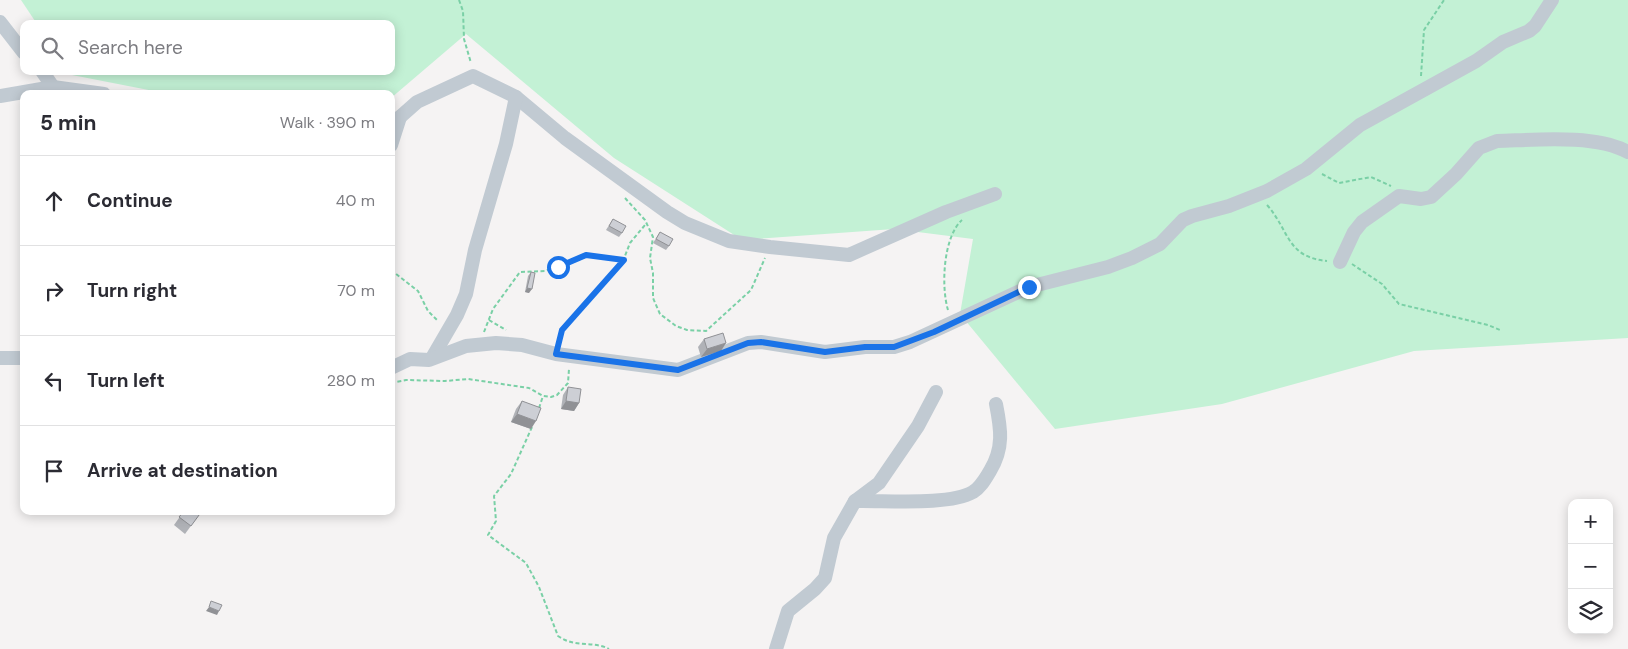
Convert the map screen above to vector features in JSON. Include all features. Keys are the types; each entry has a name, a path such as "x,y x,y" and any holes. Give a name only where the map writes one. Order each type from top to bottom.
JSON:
{"street":[{"path":"395,366 410,359 432,358 466,346 507,343 560,354 678,370 748,343 761,342 825,352 865,347 894,347 926,336 1029,287 1108,267 1132,258 1160,244 1183,220 1256,195 1310,166 1360,125 1476,61 1503,42 1529,31 1535,26 1552,0"},
{"path":"0,22 20,48"},
{"path":"45,75 53,87"},
{"path":"396,121 417,102 433,93 471,76 476,77 516,98 619,179 666,212 710,234 729,241 770,247 849,254 946,212 995,194"},
{"path":"35,90 53,87 75,90"},
{"path":"0,96 20,93"},
{"path":"432,358 457,315 466,294 476,250 506,144 516,98"},
{"path":"1340,262 1354,232 1362,222 1397,197 1403,195 1422,199 1432,197 1479,148 1496,141 1587,142 1617,146 1628,152"},
{"path":"0,358 20,358"},
{"path":"776,649 788,610 815,590 824,578 834,538 854,501 878,482 918,426 936,392"},
{"path":"854,501 954,499 974,491 982,484 994,464 1000,449 1002,438 996,404"}],"path":[{"path":"459,0 463,11 465,47 476,77"},
{"path":"1419,82 1424,30 1444,0"},
{"path":"1310,166 1339,183 1362,177 1380,179 1403,195"},
{"path":"619,179 626,200 641,215 653,237 650,258 654,304 664,319 687,330 706,331 751,290 770,247"},
{"path":"1256,195 1269,207 1292,245 1312,260 1354,265 1382,284 1400,304 1483,324 1500,330"},
{"path":"952,322 946,303 944,280 950,239 955,226 965,217"},
{"path":"395,382 406,380 445,381 468,379 529,388 542,396 558,395 568,383 570,374 560,354 562,330 624,260 630,243 646,224"},
{"path":"477,345 493,310 520,272 545,272 586,255 624,260"},
{"path":"395,273 418,291 428,311 438,322 444,338"},
{"path":"538,412 542,396"},
{"path":"534,423 511,474 494,496 496,521 488,535 526,563 539,587 558,636 575,644 599,645 609,649"}],"green space":[{"path":"21,0 1628,0 1628,338 1414,351 1222,404 1055,429 960,314 973,239 894,229 742,240 614,158 466,34 395,95 395,90 149,90 72,75 395,75 395,20 34,20"}],"building":[{"path":"613,219 626,226 622,233 609,226"},
{"path":"660,232 673,239 669,246 656,239"},
{"path":"531,272 535,273 532,289 527,288"},
{"path":"723,333 726,343 707,349 704,339"},
{"path":"568,387 581,389 579,403 566,401"},
{"path":"522,401 541,408 536,421 517,414"},
{"path":"181,515 199,515 191,526 179,517"},
{"path":"211,601 222,605 219,611 209,607"}],"route":[{"path":"558,267 586,255 624,260 594,291 562,330 556,354 678,370 689,368 734,347 748,343 761,342 821,352 865,347 894,347 934,332 1029,287"}]}
